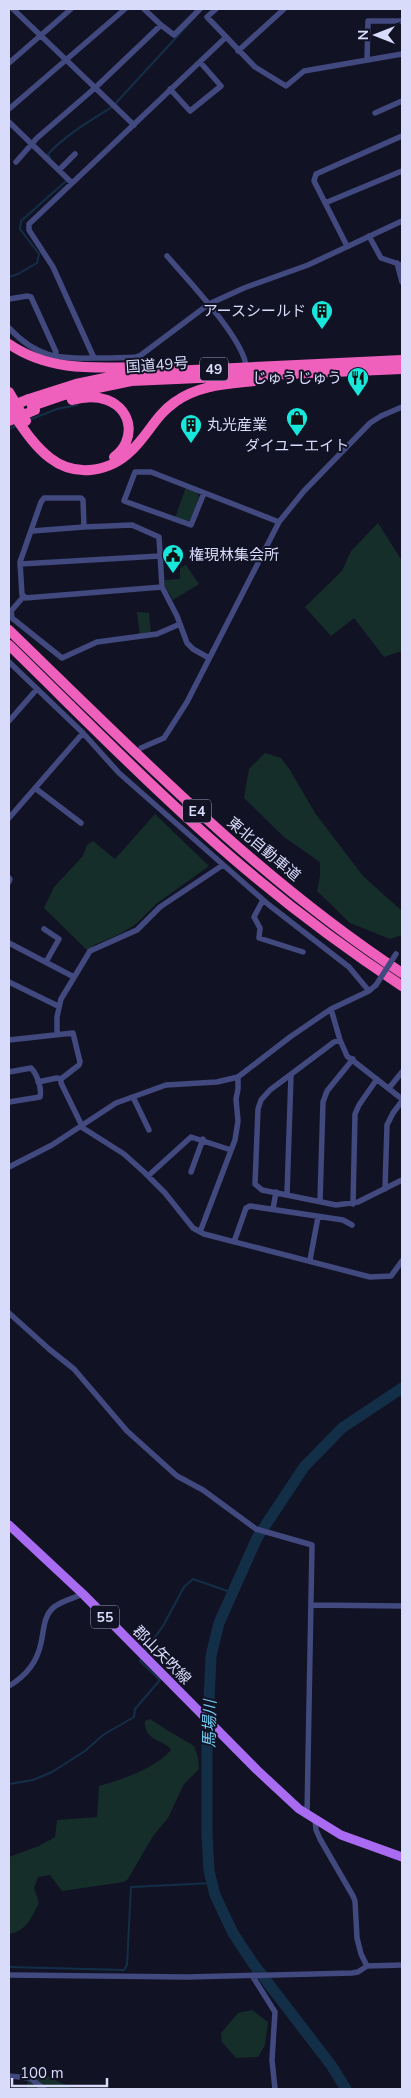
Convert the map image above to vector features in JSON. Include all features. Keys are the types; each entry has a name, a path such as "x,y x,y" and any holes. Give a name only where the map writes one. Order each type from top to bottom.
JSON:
{"highway":[{"path":"9,344 31,357 67,367 246,367"},
{"name":"国道49号","path":"9,416 76,384 112,376 151,372 402,360"},
{"name":"国道49号","path":"9,407 32,405 64,395 131,381 402,369"},
{"path":"9,407 28,435 50,458 74,469 88,470 105,468 120,461 134,449 160,414 176,401 193,392 214,386 318,374"},
{"path":"9,392 26,421 40,440 66,460 85,464 106,462 121,452 129,437 126,416 116,405 100,398 32,405 9,421"},
{"name":"東北自動車道","path":"9,630 237,847 313,910 402,973"},
{"name":"東北自動車道","path":"9,645 159,790 256,878 320,929 402,986"}],"main road":[{"name":"郡山矢吹線","path":"9,1525 84,1594 279,1791 311,1817 341,1835 402,1857"}],"street":[{"path":"9,63 71,9"},
{"path":"9,110 125,9"},
{"path":"144,9 174,35 200,9 225,38 255,67 286,86 304,71 402,54"},
{"path":"207,17 216,9"},
{"path":"238,51 284,9"},
{"path":"13,10 134,125"},
{"path":"367,60 367,22 370,20 402,21"},
{"path":"16,162 32,144 161,25"},
{"path":"94,358 53,267 28,227 225,38"},
{"path":"170,90 190,111 222,86 200,62"},
{"path":"375,113 402,101"},
{"path":"9,122 72,183"},
{"path":"348,246 314,181 316,174 402,136"},
{"path":"58,170 75,154"},
{"path":"325,203 402,171"},
{"path":"9,328 28,345 55,356 72,359 141,355 209,304 244,288 308,266 402,221"},
{"path":"369,236 381,258 400,264 402,282"},
{"path":"167,256 209,304 244,352 246,367"},
{"path":"9,299 27,296 31,298 56,352 55,356"},
{"path":"141,748 164,738 187,702 279,522 304,491 370,423 402,407"},
{"path":"204,493 192,525 124,501 135,472 151,472 279,522"},
{"path":"24,596 20,564 44,498 81,498 83,500 84,527"},
{"path":"32,531 132,525 159,537 162,587 188,643 193,649 209,658"},
{"path":"20,564 160,556"},
{"path":"162,587 24,596 12,610 12,618 62,658 97,642 157,634 180,624"},
{"path":"9,662 83,733 119,773 263,900 349,967 369,991"},
{"path":"9,721 37,689"},
{"path":"9,818 83,733"},
{"path":"119,773 125,766"},
{"path":"35,788 81,823"},
{"path":"57,1034 58,1006 90,951 137,930 160,907 223,864"},
{"path":"263,900 254,917 260,928 259,938 302,952"},
{"path":"44,929 59,940 46,962"},
{"path":"9,943 74,977"},
{"path":"9,1167 52,1145 116,1103 166,1085 217,1082 238,1077 330,1009 369,991 376,985 396,954"},
{"path":"9,982 58,1006"},
{"path":"330,1009 347,1056 402,1100 393,1112 387,1125 385,1189"},
{"path":"9,1040 71,1032 75,1035 79,1065 61,1079 57,1078 38,1082"},
{"path":"340,1040 334,1042 265,1094 258,1109 255,1184 259,1189 336,1205 353,1204 402,1180"},
{"path":"320,1201 323,1102 326,1091 353,1059"},
{"path":"9,1072 31,1068 34,1070 41,1093 40,1097 9,1102"},
{"path":"389,1088 402,1072"},
{"path":"287,1194 291,1075"},
{"path":"200,1232 231,1150 238,1123 236,1099 238,1077"},
{"path":"61,1079 61,1086 81,1125 124,1154 165,1193 193,1228 200,1232 370,1277 391,1276 402,1261"},
{"path":"353,1204 356,1114 359,1104 377,1079"},
{"path":"133,1097 149,1130"},
{"path":"148,1176 188,1138 203,1139 231,1150"},
{"path":"190,1172 203,1139"},
{"path":"273,1210 276,1192"},
{"path":"234,1242 246,1208 250,1206 342,1220 352,1225"},
{"path":"310,1260 318,1217"},
{"path":"9,1313 74,1369 127,1431 177,1476 203,1490 256,1529 312,1545 311,1817 320,1838 356,1902 356,1930 361,1954 367,1966"},
{"path":"9,1686 24,1676 33,1664 41,1646 48,1614 55,1606 84,1594"},
{"path":"312,1605 402,1606"},
{"path":"9,1975 255,1977 352,1973 358,1972 367,1966 402,1965"},
{"path":"255,1977 275,2012 272,2060 275,2089"},
{"path":"9,2076 30,2078 44,2089"}],"green space":[{"path":"186,487 197,492 199,498 190,520 186,522 175,518"},
{"path":"378,523 402,561 402,651 384,657 354,618 331,636 305,607 342,571 351,551"},
{"path":"186,565 199,584 173,600 165,586 165,580 180,579 180,568"},
{"path":"137,612 149,613 151,635 140,635"},
{"path":"265,753 281,758 315,813 363,876 402,911 402,935 390,939 350,923 317,891 320,862 284,837 244,798 249,769"},
{"path":"155,814 209,866 156,904 136,924 118,935 94,945 88,951 44,908 54,887 83,856 87,845 93,841 115,859"},
{"path":"150,1719 194,1746 198,1757 199,1769 184,1784 168,1818 153,1836 128,1879 124,1882 62,1891 50,1875 38,1877 34,1888 39,1903 31,1919 20,1930 9,1934 9,1857 39,1846 55,1837 57,1820 97,1817 99,1786 147,1768 165,1756 171,1750 148,1733 145,1721"},
{"path":"252,2010 268,2022 265,2045 258,2057 236,2058 222,2042 221,2033 238,2013"},
{"path":"45,2075 71,2089 22,2089 27,2087 28,2079"}],"waterway":[{"path":"115,104 195,17"},
{"path":"50,158 48,154 63,140 112,107"},
{"path":"9,277 37,263 39,254 20,229 21,221 66,181"},
{"path":"29,420 57,409 77,405"},
{"path":"9,429 18,425"},
{"name":"馬場川","path":"346,2089 331,2065 252,1962 233,1933 215,1895 209,1871 207,1835 207,1745 211,1656 219,1623 257,1538 304,1467 342,1428 402,1388"},
{"path":"145,1651 163,1626 184,1587 193,1579 233,1593"},
{"path":"9,1784 33,1780 52,1772 85,1751 103,1735 134,1717 135,1709 160,1680 140,1661 142,1658"},
{"path":"9,1967 124,1970 127,1965 131,1887 212,1883"}],"place":[{"name":"アースシールド","path":"322,330"},
{"name":"じゅうじゅう","path":"358,397"},
{"name":"ダイユーエイト","path":"297,437"},
{"name":"丸光産業","path":"191,444"},
{"name":"権現林集会所","path":"173,574"}]}
